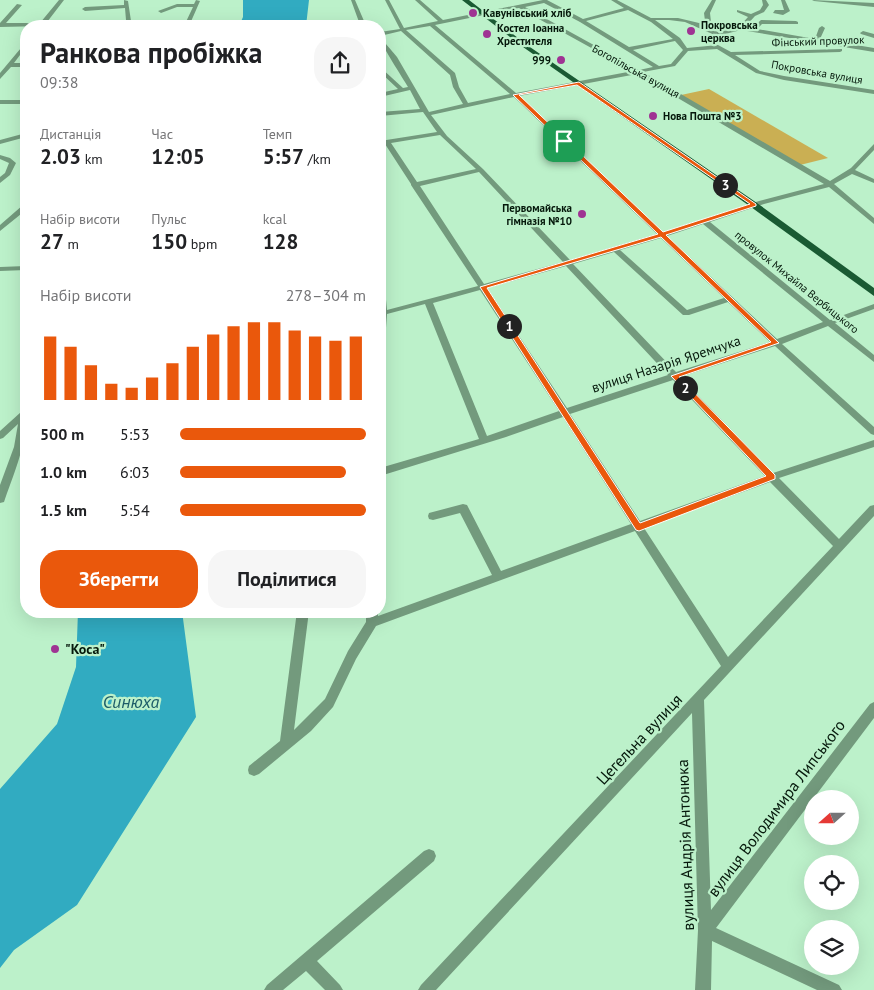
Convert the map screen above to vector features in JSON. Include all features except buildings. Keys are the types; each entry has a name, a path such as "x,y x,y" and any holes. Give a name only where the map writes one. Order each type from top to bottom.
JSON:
{"main road":[{"path":"465,0 578,83 754,205 874,293"}],"street":[{"path":"46,20 62,0"},
{"path":"125,0 129,20"},
{"path":"353,0 361,20"},
{"path":"387,0 403,30 453,74 456,87 466,104"},
{"path":"417,0 443,22"},
{"path":"613,0 652,19 678,39 686,50"},
{"path":"701,24 708,22 706,13 714,0"},
{"path":"741,28 752,16 762,11 766,5 764,0"},
{"path":"775,12 783,13 787,11 783,0"},
{"path":"814,0 874,5"},
{"path":"386,33 545,1 582,20 658,68"},
{"path":"161,11 197,3"},
{"path":"190,20 197,3"},
{"path":"1,25 19,5"},
{"path":"85,8 127,6"},
{"name":"Богопільська вулиця","path":"520,6 680,95 830,184 874,222"},
{"path":"582,20 629,8"},
{"path":"739,11 752,16"},
{"path":"652,19 672,19 701,24 717,34 741,28 754,29 873,49"},
{"path":"754,29 761,22 796,23"},
{"path":"432,24 515,95 730,300 874,432"},
{"path":"1,25 20,25"},
{"path":"817,41 822,28"},
{"name":"Фінський провулок","path":"863,33 874,36"},
{"path":"386,114 426,112 673,65 686,50 718,46 714,39 717,34"},
{"path":"629,49 678,39"},
{"name":"Покровська вулиця","path":"718,46 758,72 874,92"},
{"path":"386,48 405,72 426,112 441,133 481,170 674,376 839,546"},
{"name":"Фінський провулок","path":"732,54 873,49"},
{"path":"0,77 20,52"},
{"path":"0,62 20,65"},
{"path":"386,75 402,90"},
{"path":"386,94 412,88"},
{"path":"0,102 20,102"},
{"path":"0,142 12,129"},
{"path":"386,143 441,133"},
{"path":"0,142 20,137"},
{"path":"11,139 20,140"},
{"path":"386,146 484,287 728,667"},
{"path":"386,312 569,263 705,222 754,205 830,184 851,171 874,146"},
{"path":"0,157 8,159 13,163 8,174 0,181"},
{"path":"414,185 481,170"},
{"path":"851,171 874,181"},
{"path":"2,225 20,212"},
{"name":"провулок Михайла Вербицького","path":"705,222 874,359"},
{"path":"615,248 686,313 730,300"},
{"path":"0,270 20,268"},
{"path":"428,301 484,440"},
{"name":"вулиця Назарія Яремчука","path":"386,470 484,440 776,343 874,306"},
{"path":"0,436 20,417"},
{"path":"0,499 20,442"},
{"path":"386,613 499,577 772,477 874,443"},
{"path":"433,516 463,508 499,577"},
{"name":"Цегельна вулиця","path":"426,990 874,508"},
{"path":"286,744 303,618"},
{"path":"254,770 307,727 329,703 371,618"},
{"name":"вулиця Андрія Антонюка","path":"698,699 705,930 703,990"},
{"name":"вулиця Володимира Липського","path":"705,930 874,708"},
{"path":"272,990 428,856"},
{"path":"705,930 833,990"},
{"path":"306,960 335,990"}],"shaded area":[{"path":"709,89 828,158 800,165 681,95"}],"water":[{"path":"243,0 309,0 307,20 242,20"},
{"name":"Синюха","path":"78,618 183,618 196,717 77,905 14,950 0,968 0,789 57,724 76,667"}],"place":[{"name":"Кавунівський хліб","path":"473,13"},
{"name":"Покровська церква","path":"691,31"},
{"name":"Костел Іоанна Хрестителя","path":"487,34"},
{"name":"999","path":"561,60"},
{"name":"Нова Пошта №3","path":"653,116"},
{"name":"Первомайська гімназія №10","path":"582,214"},
{"name":"\"Коса\"","path":"55,649"}],"route":[{"path":"564,141 515,95 578,83 754,205 662,235 776,343 674,376 772,477 639,527 484,287 662,235 564,141"}]}
